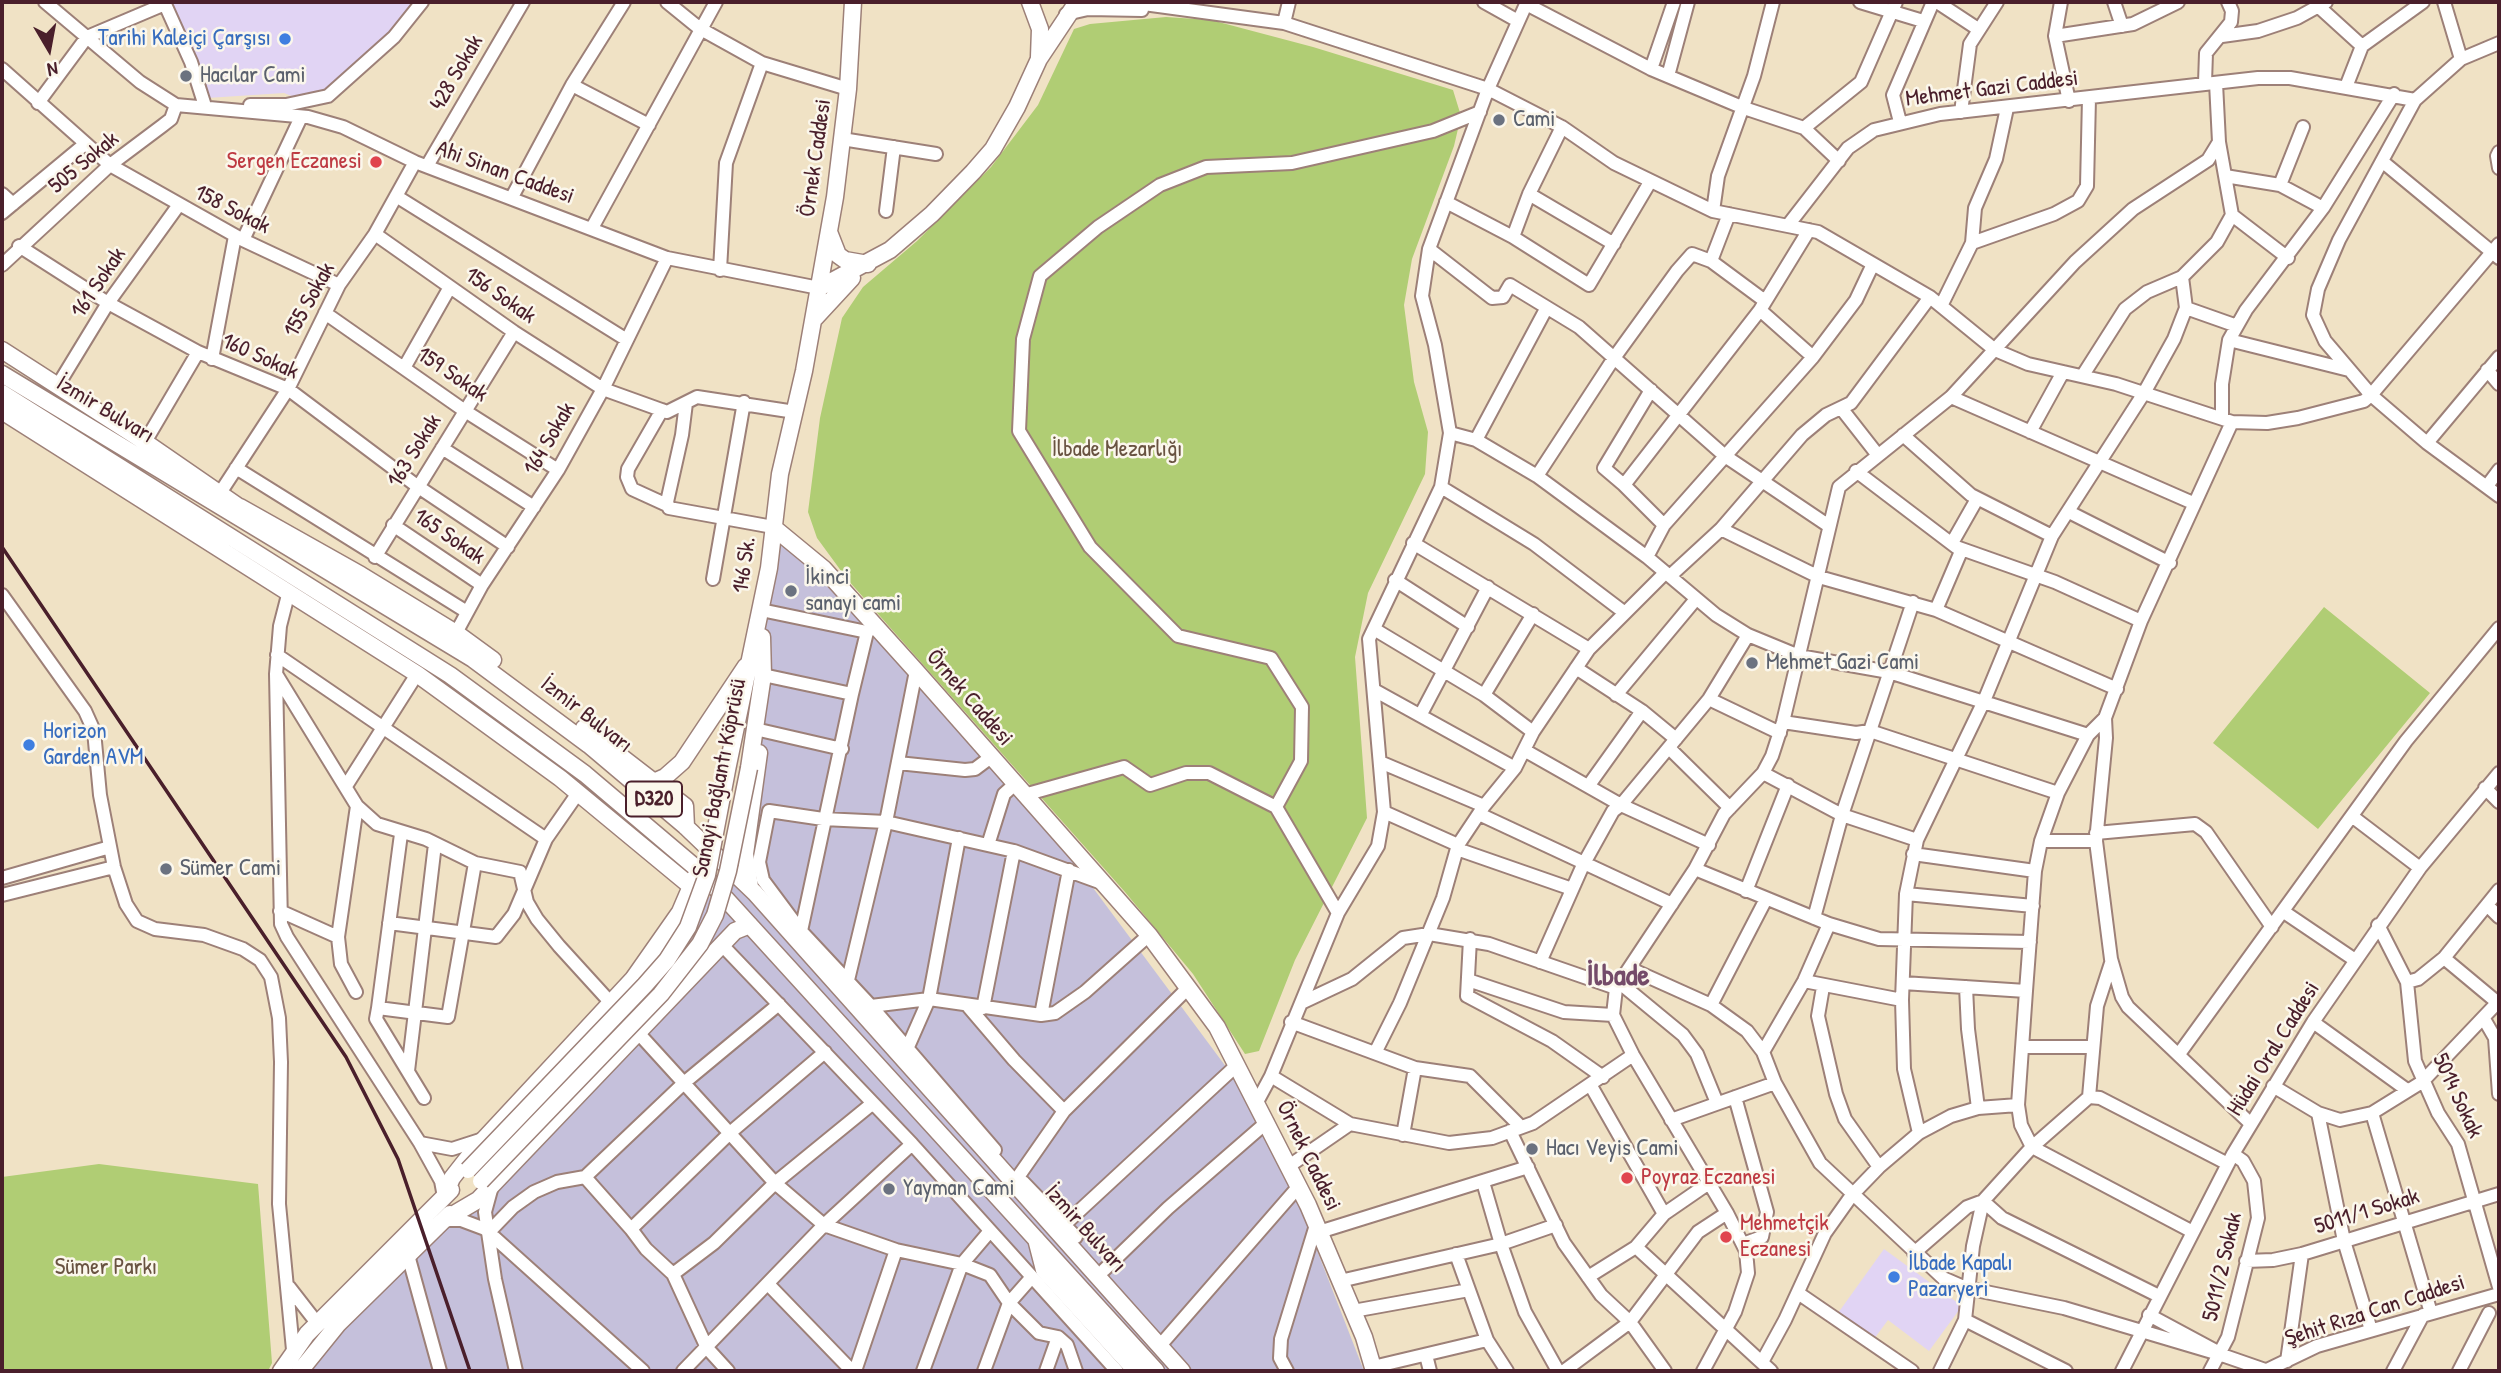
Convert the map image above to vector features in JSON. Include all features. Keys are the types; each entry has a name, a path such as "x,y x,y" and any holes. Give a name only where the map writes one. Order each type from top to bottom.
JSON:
{"main road":[{"name":"Örnek Caddesi","path":"853,2 848,89 829,230 795,412 780,474 773,527 824,569 871,629 916,671 1149,935 1217,1027 1318,1228 1353,1311 1373,1369"},
{"path":"1030,2 1040,29 1039,59"},
{"path":"813,320 868,264 932,214 993,149 1017,107 1039,59 1071,8"},
{"path":"829,230 838,255 845,260 868,264"},
{"path":"819,289 868,264"},
{"path":"2,350 220,493 316,565"},
{"name":"İzmir Bulvarı","path":"2,374 473,659 589,745 648,784 686,827 750,889 1059,1227 1182,1371"},
{"name":"İzmir Bulvarı","path":"2,393 450,675 585,774 695,867 1156,1371"},
{"path":"2,411 417,674 578,793 693,888"},
{"path":"238,506 456,633 648,784 665,778 682,762 751,658"},
{"name":"146 Sk.","path":"761,610 773,527"},
{"path":"292,593 323,593"},
{"name":"Sanayi Bağlantı Köprüsü","path":"482,1178 667,960 688,927 707,875 761,610"},
{"name":"Sanayi Bağlantı Köprüsü","path":"482,1178 661,995 701,944 715,915 728,872 749,768 763,675 761,610"},
{"path":"750,889 745,863 761,809 755,733"},
{"path":"444,1197 456,1171 611,1002 659,945 693,888 695,867"},
{"path":"300,1371 338,1324 444,1220 482,1178 539,1134 739,928 750,925"},
{"path":"281,1371 293,1350 317,1323 444,1197 482,1178"},
{"path":"1059,1227 1076,1237 1164,1341 1196,1371"},
{"path":"1036,1239 1038,1256 1044,1270 1136,1371"}],"street":[{"path":"45,2 140,82 176,105"},
{"path":"38,103 87,37 164,3 208,106 286,105 328,96 394,37 422,2"},
{"name":"428 Sokak","path":"421,164 523,2"},
{"path":"512,197 572,85 624,2"},
{"path":"667,2 699,28 762,64 848,89"},
{"path":"592,228 699,28 716,2"},
{"path":"1136,2 1156,7 1210,11 1284,23 1488,89 1562,127 1614,163 1713,211 1753,221 1789,224 1818,232 1930,297 1995,350 2028,364 2082,375 2227,420 2267,423 2364,401 2497,252 2383,162"},
{"path":"1284,23 1289,2"},
{"path":"1484,2 1518,21"},
{"path":"1651,69 1674,2"},
{"path":"1668,76 1688,2"},
{"path":"1713,211 1718,176 1744,108 1773,2"},
{"path":"1860,2 1894,6 1923,21"},
{"path":"1900,122 1893,95 1923,21 1935,2 1978,29"},
{"path":"1961,113 1970,44 1997,2"},
{"path":"2061,2 2055,36 2069,101"},
{"path":"2114,2 2122,26"},
{"path":"2055,36 2133,24 2178,2"},
{"path":"2082,375 2125,309 2147,292 2182,277 2217,242 2232,215 2206,53 2231,22 2232,11 2228,2"},
{"path":"2346,87 2362,46 2423,2"},
{"path":"2442,2 2460,59"},
{"path":"1257,1102 1271,1076 1338,913 1378,846 1384,811 1369,639 1441,487 1450,433 1435,345 1422,296 1429,249 1488,89 1526,3 1651,69 1744,108 1804,128 1839,161"},
{"path":"2222,36 2258,31 2297,18 2322,4 2362,46"},
{"path":"1804,128 1861,82 1894,6"},
{"path":"1071,8 1139,10 1156,7"},
{"path":"2499,43 2460,59 2415,100 2339,240 2318,289 2313,314 2325,341 2371,395 2427,443 2499,496"},
{"path":"720,270 726,163 762,64"},
{"name":"158 Sokak","path":"2,69 110,165 178,206 239,238 339,285"},
{"name":"Mehmet Gazi Caddesi","path":"1789,224 1848,148 1874,130 1900,122 2258,78 2290,78 2394,94 2415,100"},
{"path":"572,85 649,125"},
{"path":"2191,1231 2032,1147 2021,1125 2018,1105 2035,871 2041,841 2058,793 2088,735 2105,718 2141,621 2170,563 2227,420 2222,384 2229,340 2323,208 2394,94"},
{"path":"1972,243 2054,214 2078,201 2087,186 2089,98"},
{"name":"Ahi Sinan Caddesi","path":"176,105 300,117 343,127 421,164 667,258 819,289"},
{"name":"505 Sokak","path":"2,265 8,251 110,165 162,126 170,118 176,105"},
{"path":"1941,306 1972,243 1975,208 1996,159 2007,108"},
{"path":"1276,807 1301,761 1302,707 1271,658 1178,636 1090,547 1019,431 1023,339 1040,276 1098,228 1160,185 1206,167 1292,163 1433,131 1480,112"},
{"path":"212,359 239,238 300,117"},
{"path":"1513,237 1529,194 1562,127"},
{"path":"2280,185 2304,127"},
{"path":"842,139 936,153"},
{"path":"1703,1371 1727,1329 1748,1273 1743,1244 1633,1055 1614,1015 1618,986 1695,869 1730,808 1763,773 1782,727 1839,487 1951,397 2075,262 2133,209 2208,160 2219,142"},
{"path":"2,213 85,144"},
{"path":"886,211 894,147"},
{"path":"2499,152 2499,168"},
{"name":"155 Sokak","path":"220,493 288,389 339,285 375,234 396,196 421,164"},
{"path":"2225,176 2280,185 2323,208"},
{"path":"1446,202 1513,237 1589,285 1650,181"},
{"path":"2,194 13,204"},
{"path":"1529,194 1614,244"},
{"path":"396,196 627,340"},
{"name":"161 Sokak","path":"58,385 108,303 178,206"},
{"path":"1711,261 1728,214"},
{"path":"2232,215 2288,258"},
{"path":"1624,485 1763,306 1809,230"},
{"name":"156 Sokak","path":"375,234 514,332 603,389 662,410"},
{"path":"1429,249 1492,298 1503,297 1510,285 1580,327 1726,456 1829,526"},
{"name":"160 Sokak","path":"8,251 212,359 288,389 418,486 508,547"},
{"path":"1537,476 1614,358 1692,254 1711,261 1763,306 1814,357"},
{"name":"164 Sokak","path":"456,633 482,585 558,470 603,389 667,258"},
{"path":"1647,557 1664,525 1814,357 1856,300 1873,264"},
{"path":"1919,1133 1905,1069 1902,1000 1906,894 1917,840 1984,701 2052,536 2144,393 2174,339 2186,308 2182,277"},
{"path":"404,368 450,287"},
{"path":"1375,1053 1429,934 1443,898 1457,847 1481,810 1515,768 1533,732 1589,649 1625,613 1721,529 1802,435 1826,415 1851,404 1930,297"},
{"path":"2186,308 2237,326"},
{"path":"1476,440 1546,309"},
{"name":"159 Sokak","path":"325,313 465,411 558,470"},
{"name":"163 Sokak","path":"375,557 514,332"},
{"path":"2229,340 2350,370"},
{"path":"145,442 198,352"},
{"path":"2427,443 2499,357"},
{"path":"2487,370 2499,384"},
{"path":"2030,432 2063,372"},
{"path":"1651,390 1604,468 1664,525"},
{"path":"773,527 670,508 632,489 627,477 628,469 662,410 667,412 697,397 744,402 795,412"},
{"path":"1951,397 2193,503"},
{"path":"713,579 744,402"},
{"path":"670,508 686,403"},
{"path":"1841,408 1877,454"},
{"path":"1450,433 1476,440 1537,476 1647,557 1696,599 1748,635 1799,656 1889,672 2088,735"},
{"path":"1903,435 1977,499 2052,536"},
{"path":"442,448 534,507"},
{"path":"236,468 467,612"},
{"path":"2487,486 2499,470"},
{"path":"1856,471 1957,546 2141,621"},
{"path":"1441,487 1534,544 1625,613"},
{"path":"1936,610 1957,546 1977,499"},
{"path":"2069,512 2170,563"},
{"name":"165 Sokak","path":"393,525 482,585"},
{"path":"1721,529 1819,577 1936,610 2117,689"},
{"path":"1413,543 1589,649"},
{"path":"1395,580 1468,627"},
{"path":"1421,714 1488,587"},
{"path":"292,593 280,626 276,674 280,911 286,937 419,1143 441,1181 444,1197"},
{"path":"2,595 94,732 114,867 126,904 137,921 155,929 204,935 243,949 260,960 271,977 278,1018 281,1062 278,1177 293,1350"},
{"path":"1616,695 1696,599"},
{"path":"1814,918 1842,815 1913,602"},
{"path":"761,610 871,629 852,694 842,749 823,819 802,931"},
{"path":"1484,695 1533,614"},
{"path":"2179,1054 2406,741 2499,628"},
{"path":"1374,629 1484,695 1533,732"},
{"path":"1540,962 1583,865 1613,811 1621,805 1709,699 1748,635"},
{"path":"2488,640 2499,651"},
{"path":"277,654 546,839"},
{"path":"1576,668 1642,711 1730,808"},
{"path":"848,980 886,822 916,671"},
{"path":"276,674 357,806 377,824 435,844 475,863 520,872 527,902 537,919 775,1183 824,1225 896,1250 962,1264 990,1275 1009,1303 1039,1333 1058,1337 1073,1356 1076,1371"},
{"path":"346,786 417,674"},
{"path":"763,675 852,694"},
{"path":"1374,690 1515,768"},
{"path":"1709,699 1782,727 1856,733 1870,731 1956,762 2058,793"},
{"path":"1589,785 1642,711"},
{"path":"2105,718 2106,738 2096,837 2112,959 2122,997 2128,1007 2251,1124"},
{"path":"755,733 842,749"},
{"path":"1524,750 1621,805 1709,845"},
{"path":"898,763 965,770 975,769 991,757"},
{"path":"1380,762 1481,810 1583,865 1672,904"},
{"path":"988,845 1004,793 1124,767 1150,785 1186,773 1209,773 1276,807 1338,913"},
{"path":"1763,773 1842,815 1917,840"},
{"name":"Hüdai Oral Caddesi","path":"2122,1371 2191,1231 2273,1086 2313,1022 2420,868 2499,773"},
{"path":"1746,891 1787,785"},
{"path":"2485,788 2499,802"},
{"path":"389,923 496,937 514,914 546,839 578,793"},
{"path":"356,992 341,964 338,937 357,806"},
{"path":"1103,884 1014,851 959,838 886,822 823,819 761,809 759,862 763,880 802,931 871,1006 1059,1227 1237,1065"},
{"path":"1384,811 1457,847 1572,889"},
{"path":"2353,817 2420,868"},
{"path":"2041,841 2195,824 2206,831 2272,928"},
{"path":"401,834 376,1019 424,1098"},
{"path":"907,1049 929,999 959,838"},
{"path":"408,1071 435,844"},
{"path":"2,878 110,847"},
{"path":"983,1008 1014,851"},
{"path":"1913,854 2035,871"},
{"path":"377,1008 448,1017 475,863"},
{"path":"2,895 114,867"},
{"path":"1695,869 1829,924 1879,939 2030,942"},
{"path":"1041,1015 1069,870"},
{"path":"2407,982 2418,979 2444,958 2499,890"},
{"path":"1906,894 2033,906"},
{"path":"1711,1005 1766,899"},
{"path":"2487,905 2499,917"},
{"path":"280,911 338,937"},
{"path":"2284,912 2355,960"},
{"path":"1763,1052 1804,981 1829,924"},
{"name":"5014 Sokak","path":"2378,925 2407,982 2416,1060 2422,1082 2458,1144 2499,1287"},
{"path":"1301,1003 1352,979 1403,938 1429,934 1470,939 1618,986 1683,1035 1697,1054 1717,1103"},
{"path":"871,1006 929,999 1041,1015 1068,1006 1149,935"},
{"path":"1470,939 1467,996 1552,1041 1603,1077"},
{"path":"722,945 912,1144 1117,1371"},
{"path":"2273,1086 2318,1113 2340,1120 2372,1113 2422,1082 2498,1002 2444,958"},
{"path":"1914,1253 1967,1207 1983,1201 2032,1147 2089,1097 2097,1006 2112,959"},
{"path":"1631,969 1711,1005 1746,1031 1763,1052 1775,1083 1820,1163 1943,1278 1966,1288 2064,1308 2219,1354 2266,1371"},
{"path":"1468,980 1563,1012 1614,1015"},
{"path":"1804,981 1823,987 1902,1000"},
{"path":"1903,983 2026,991"},
{"path":"1823,987 1818,1016 1836,1094 1845,1119 1879,1167"},
{"path":"1966,987 1968,1029 1978,1108"},
{"path":"1018,1177 1064,1111 1188,988"},
{"path":"489,1232 513,1207 534,1192 557,1182 584,1177 685,1082 779,1004"},
{"path":"967,1005 1014,1060 1064,1111"},
{"path":"2484,1019 2498,1049 2499,1094"},
{"path":"1291,1022 1415,1068 1470,1076 1516,1129 1528,1167 1564,1243 1601,1295 1630,1322 1663,1371"},
{"path":"2313,1022 2407,1090"},
{"path":"2022,1047 2093,1047"},
{"path":"631,1229 731,1132 825,1052"},
{"path":"1271,1076 1350,1125 1449,1143 1492,1138 1516,1129 1591,1086 1633,1055"},
{"path":"1403,1135 1415,1068"},
{"path":"1671,1120 1775,1083"},
{"path":"1591,1086 1664,1214"},
{"path":"1735,1097 1766,1212 1762,1237 1743,1244"},
{"path":"2089,1097 2101,1098 2231,1159"},
{"path":"673,1274 714,1243 775,1183 873,1103"},
{"path":"1636,1247 1767,1367 1825,1233 1852,1195 1879,1167 1919,1133 1951,1116 1978,1108 2018,1105"},
{"path":"2318,1113 2344,1241 2371,1330"},
{"path":"2372,1113 2406,1222 2427,1314 2393,1371"},
{"path":"1104,1270 1168,1208 1267,1122"},
{"path":"1289,1166 1350,1125"},
{"path":"419,1143 452,1149 485,1138"},
{"path":"683,1371 824,1225 912,1144"},
{"name":"5011/2 Sokak","path":"2210,1371 2228,1338 2258,1218 2257,1194 2249,1171 2243,1161 2231,1159"},
{"path":"1287,1371 1280,1358 1281,1339 1318,1228 1528,1167"},
{"path":"584,1177 646,1249 673,1274 707,1348 728,1371"},
{"path":"482,1178 495,1279 514,1366 526,1371"},
{"path":"1483,1182 1500,1244 1525,1312 1558,1371"},
{"path":"1588,1277 1636,1247 1664,1214 1709,1183"},
{"path":"1164,1341 1298,1186"},
{"name":"5011/1 Sokak","path":"2246,1261 2273,1260 2302,1254 2499,1194"},
{"path":"1940,1371 1965,1320 1966,1288 1983,1201"},
{"path":"1983,1201 2002,1218 2159,1296"},
{"path":"1564,1371 1630,1322 1698,1233 1727,1213"},
{"path":"444,1220 473,1222 489,1232 643,1371"},
{"path":"1340,1281 1500,1244 1556,1224"},
{"path":"923,1371 962,1264 990,1231"},
{"path":"768,1284 853,1371 896,1250"},
{"path":"1457,1254 1487,1340 1507,1371"},
{"path":"2287,1361 2302,1254"},
{"path":"408,1255 440,1371"},
{"path":"984,1371 1009,1303 1031,1278"},
{"path":"289,1287 317,1323"},
{"path":"1353,1311 1469,1290"},
{"path":"1798,1293 1912,1371"},
{"name":"Şehit Rıza Can Caddesi","path":"2266,1371 2317,1346 2499,1294"},
{"path":"2459,1371 2494,1315 2467,1304"},
{"path":"2150,1315 2209,1345 2219,1354"},
{"path":"1965,1320 2066,1371"},
{"path":"1045,1371 1058,1337"},
{"path":"1373,1369 1487,1340"},
{"path":"1426,1355 1430,1371"}],"shaded area":[{"name":"Tarihi Kaleiçi Çarşısı","path":"164,2 422,2 328,96 299,99 284,93 207,98"},
{"path":"773,527 1024,795 1267,1122 1364,1371 286,1371 328,1313 497,1181 728,872"},
{"name":"İlbade Kapalı Pazaryeri","path":"1884,1249 1962,1306 1929,1351 1888,1320 1874,1339 1838,1313"}],"green space":[{"name":"İlbade Mezarlığı","path":"1166,17 1211,20 1313,47 1453,90 1461,116 1454,146 1412,259 1404,305 1414,382 1428,432 1425,474 1368,593 1355,657 1367,818 1295,960 1259,1051 1245,1054 1193,974 1125,892 847,579 817,538 808,512 820,418 842,318 863,287 917,241 991,167 1038,105 1074,29 1090,24"},
{"path":"2324,607 2430,693 2318,829 2213,743"},
{"name":"Sümer Parkı","path":"99,1164 258,1184 272,1363 268,1371 2,1371 2,1177"}],"railway":[{"path":"2,547 346,1057 398,1159 470,1371"}],"place":[{"name":"Tarihi Kaleiçi Çarşısı","path":"285,39"},
{"name":"Hacılar Cami","path":"186,76"},
{"name":"Cami","path":"1499,120"},
{"name":"Sergen Eczanesi","path":"376,162"},
{"name":"İkinci sanayi cami","path":"791,591"},
{"name":"Mehmet Gazi Cami","path":"1752,663"},
{"name":"Horizon Garden AVM","path":"29,745"},
{"name":"Sümer Cami","path":"166,869"},
{"name":"Hacı Veyis Cami","path":"1532,1149"},
{"name":"Poyraz Eczanesi","path":"1627,1178"},
{"name":"Yayman Cami","path":"889,1189"},
{"name":"Mehmetçik Eczanesi","path":"1726,1237"},
{"name":"İlbade Kapalı Pazaryeri","path":"1894,1277"}],"district":[{"name":"İlbade","path":"1618,977"}]}
